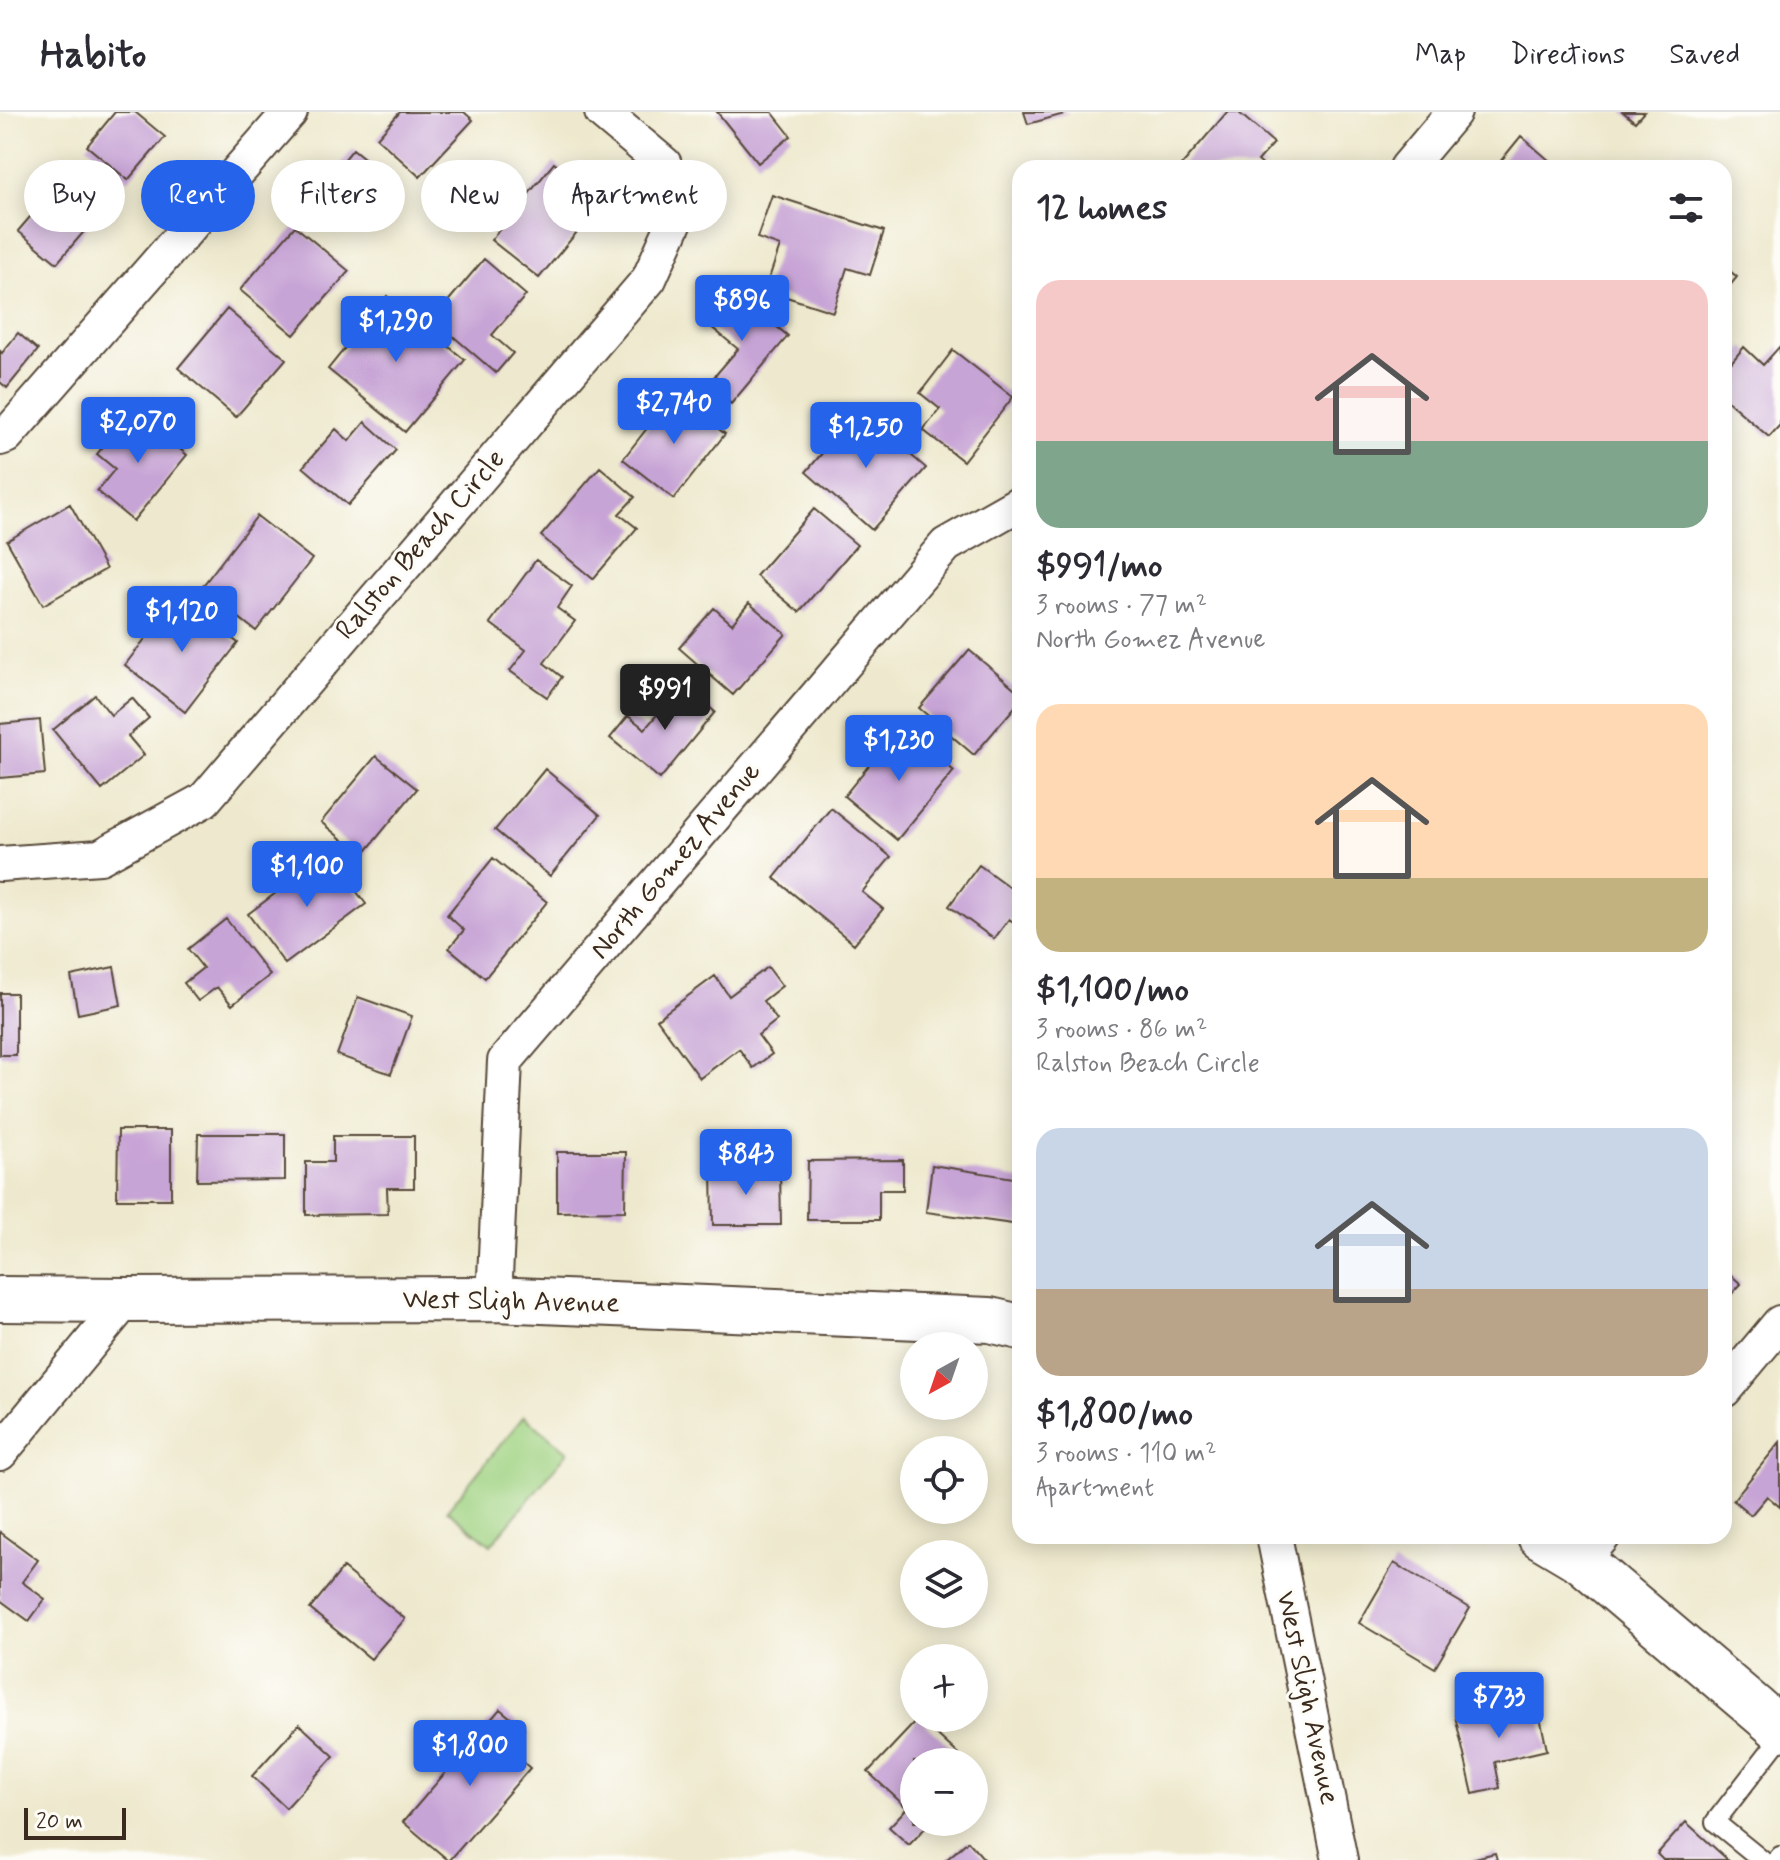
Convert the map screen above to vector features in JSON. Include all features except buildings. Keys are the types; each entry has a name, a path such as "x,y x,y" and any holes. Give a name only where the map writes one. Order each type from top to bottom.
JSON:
{"main road":[{"name":"West Sligh Avenue","path":"0,1299 494,1299 990,1320 1012,1325"},
{"path":"1572,1544 1592,1549 1780,1729"}],"street":[{"path":"0,438 6,436 290,112"},
{"name":"Ralston Beach Circle","path":"0,864 100,857 204,800 649,279 675,221 664,164 602,112"},
{"path":"1414,160 1454,112"},
{"name":"North Gomez Avenue","path":"494,1299 505,1061 946,545 1012,508"},
{"path":"0,1453 126,1300"},
{"path":"1732,1380 1780,1323"},
{"name":"West Sligh Avenue","path":"1276,1544 1340,1860"}],"lane":[{"path":"1762,1860 1715,1822 1780,1738"}],"green space":[{"path":"524,1416 568,1452 491,1545 447,1510"}]}
